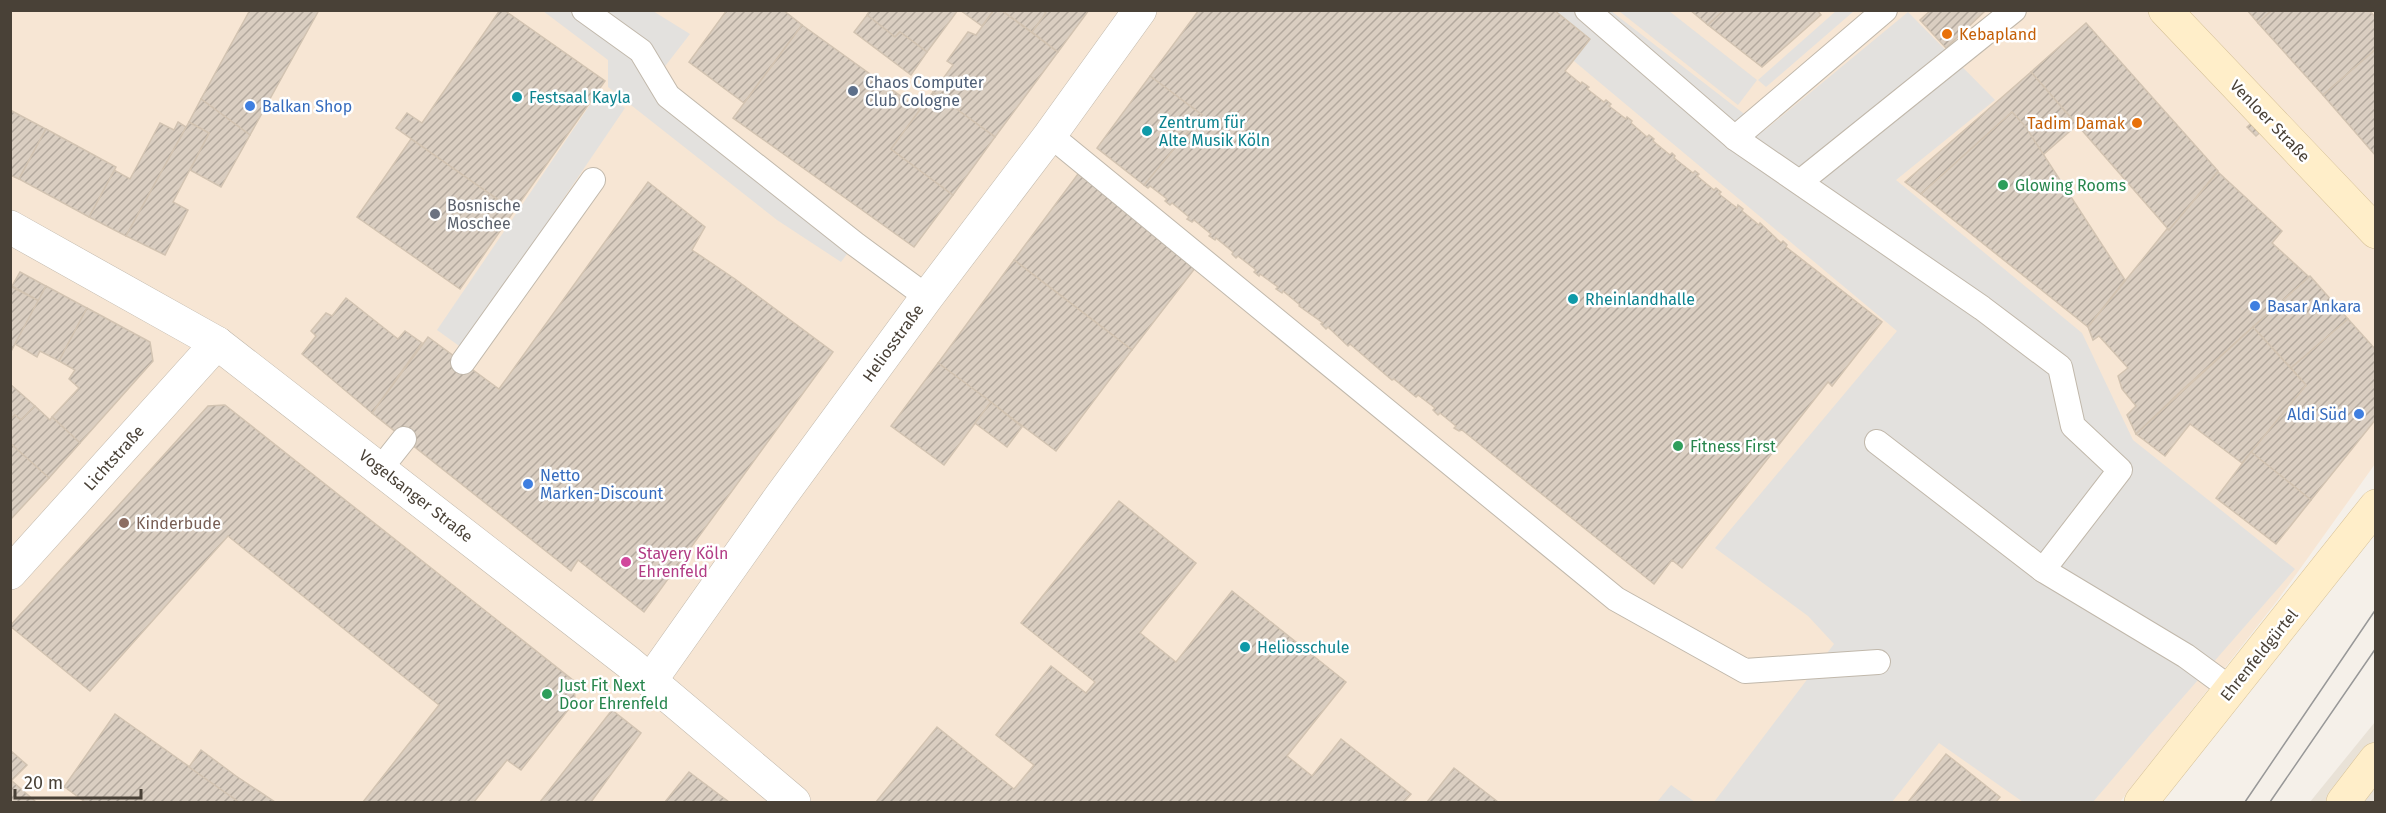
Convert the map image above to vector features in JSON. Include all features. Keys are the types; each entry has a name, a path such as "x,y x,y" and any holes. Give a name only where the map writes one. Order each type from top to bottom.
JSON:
{"main road":[{"name":"Venloer Straße","path":"2165,10 2376,232"},
{"name":"Ehrenfeldgürtel","path":"2141,802 2376,506"},
{"path":"2343,802 2376,759"}],"street":[{"name":"Heliosstraße","path":"651,680 781,496 927,297 1050,135 1140,10"},
{"name":"Vogelsanger Straße","path":"10,228 217,343 381,468 651,680 794,802"},
{"name":"Lichtstraße","path":"10,573 217,343"}],"lane":[{"path":"584,10 641,51 668,96 855,244 927,297"},
{"path":"1587,10 1735,138 1982,308 2060,367 2073,426 2120,470 2043,570"},
{"path":"1735,138 1885,10"},
{"path":"1800,182 2013,10"},
{"path":"1050,135 1616,599 1745,671 1878,662"},
{"path":"463,362 593,180"},
{"path":"381,468 404,439"},
{"path":"1876,442 2043,570 2186,656 2215,660 2238,680"}],"shaded area":[{"path":"10,11 2375,11 2375,464 2277,601 2120,802 11,802"},
{"path":"543,11 653,11 690,34 649,87 850,250 841,262 777,220 608,87 608,60"},
{"path":"1514,11 1611,11 1765,130 1908,12 1995,100 1896,180 2082,333 2133,440 2295,569 2093,802 2023,802 1939,743 1892,802 1714,802 1834,644 1808,616 1715,548 1897,331"},
{"path":"1619,11 1669,11 1757,80 1738,105"},
{"path":"1836,11 1854,11 1766,87 1758,80"},
{"path":"600,90 625,108 462,348 437,330"},
{"path":"2375,722 2375,802 2310,802"},
{"path":"1671,785 1695,802 1657,802"}],"building":[{"path":"250,10 319,10 250,135 201,99"},
{"name":"Festsaal Kayla","path":"500,10 504,10 605,81 514,211 396,128 407,113 422,123"},
{"path":"727,10 783,10 802,25 744,103 689,62"},
{"path":"870,10 958,10 927,52 900,32 895,37 867,15"},
{"path":"960,10 994,10 982,26"},
{"path":"994,10 1001,10 1058,52 995,137 933,92 953,65 947,61 968,32 976,35"},
{"path":"1005,10 1043,10 1046,13 1032,32 1004,12"},
{"path":"1043,10 1089,10 1058,52 1032,32 1046,13"},
{"name":"Rheinlandhalle","path":"1199,10 1554,10 1590,39 1565,71 1581,84 1582,82 1589,87 1587,89 1604,102 1606,100 1611,104 1609,106 1632,121 1631,123 1647,137 1649,135 1654,139 1653,141 1670,155 1672,153 1674,158 1693,173 1695,171 1699,174 1697,176 1714,190 1716,188 1721,192 1719,194 1737,208 1738,205 1743,209 1742,211 1759,225 1760,223 1781,243 1783,241 1786,247 1882,322 1832,386 1828,382 1682,568 1672,560 1654,584 1462,430 1454,428 1456,426 1433,410 1435,408 1418,395 1416,397 1394,379 1392,380 1350,344 1348,346 1328,327 1326,329 1321,324 1323,323 1283,291 1282,293 1276,289 1278,287 1260,274 1259,276 1254,272 1256,270 1238,256 1236,258 1233,252 1216,238 1215,240 1209,236 1211,234 1194,220 1192,222 1187,219 1189,217 1172,203 1170,205 1165,201 1167,199 1150,186 1148,188 1144,185 1202,115 1150,76"},
{"path":"1690,10 1724,10 1708,25"},
{"path":"1724,10 1817,10 1821,15 1762,67 1708,25"},
{"name":"Kebapland","path":"1931,10 1986,10 1946,48 1920,20"},
{"path":"2247,10 2272,10 2258,23"},
{"path":"2272,10 2369,10 2376,18 2376,49 2323,95 2258,23"},
{"path":"867,15 895,37 900,32 927,52 911,75 854,32"},
{"path":"2086,23 2218,171 2169,230 2031,72"},
{"path":"802,25 920,110 891,149 953,195 914,247 733,118"},
{"path":"2376,49 2376,156 2323,95"},
{"path":"2031,72 2077,125 2043,155 2012,112 1921,194 1905,182"},
{"path":"1150,76 1202,115 1144,185 1097,148"},
{"path":"933,92 995,137 953,195 891,149"},
{"path":"201,99 250,135 221,187 190,170 209,133 189,122"},
{"path":"10,110 46,129 19,179 10,175"},
{"path":"2012,112 2025,126 2125,280 2088,327 1921,194"},
{"path":"2257,118 2265,128 2256,136 2247,127"},
{"path":"178,122 186,127 126,236 89,217 114,170 130,179 160,123 174,130"},
{"path":"189,122 209,133 173,202 188,210 165,255 126,236"},
{"path":"46,129 116,167 89,217 19,179"},
{"name":"Bosnische Moschee","path":"411,139 514,211 460,289 357,217"},
{"path":"2218,172 2282,231 2272,243 2309,277 2136,434 2127,415 2136,406 2122,389 2118,376 2128,368 2099,336 2093,340 2088,327 2167,229 2169,230"},
{"path":"1078,174 1199,263 1132,350 1014,260"},
{"path":"648,182 705,227 692,250 833,352 644,612 578,560 571,571 372,413 428,337 499,389"},
{"path":"1014,260 1132,350 1056,451 938,363"},
{"path":"20,272 46,286 39,301 12,286"},
{"path":"2310,276 2348,319 2291,368 2253,327"},
{"path":"10,286 39,301 10,353"},
{"path":"46,286 87,308 59,361 40,351 37,357 15,344"},
{"path":"346,298 398,339 405,331 422,343 372,413 302,354 316,336 311,331 326,313 332,316"},
{"path":"87,308 150,342 153,361 80,443 52,417 79,388 69,379 75,370 59,361"},
{"path":"2348,319 2376,350 2376,419 2311,500 2251,452 2306,385 2291,368"},
{"path":"2253,327 2306,385 2242,463 2190,424 2165,456 2136,434"},
{"path":"938,363 991,402 944,465 891,426"},
{"path":"10,384 35,406 21,420 15,415 10,419"},
{"path":"991,402 1022,427 1007,447 975,423"},
{"path":"225,405 574,681 575,701 521,770 507,760 474,802 363,802 439,705 228,536 90,691 10,626 208,406"},
{"path":"35,406 50,420 52,417 80,443 49,478 10,443 10,420 15,415 21,420"},
{"path":"10,443 49,478 10,520"},
{"path":"2251,452 2311,500 2276,544 2216,498"},
{"name":"Heliosschule","path":"1119,501 1196,563 1140,633 1176,662 1232,591 1346,682 1287,756 1312,776 1341,739 1411,794 1404,802 876,802 937,727 1014,789 1034,765 996,735 1051,666 1086,693 1095,682 1021,623"},
{"path":"612,710 641,733 591,802 540,802"},
{"path":"115,714 239,802 85,802 64,787"},
{"path":"10,750 27,765 10,782"},
{"path":"201,750 275,802 239,802 189,767"},
{"path":"1946,754 2000,797 1996,802 1908,802"},
{"path":"1454,768 1498,802 1427,802"},
{"path":"689,772 729,802 665,802"},
{"path":"12,781 36,802 10,802"}],"tram line":[{"path":"2245,802 2376,609"},
{"path":"2270,802 2376,648"}],"place":[{"name":"Kebapland","path":"1947,34"},
{"name":"Chaos Computer Club Cologne","path":"853,91"},
{"name":"Festsaal Kayla","path":"517,97"},
{"name":"Balkan Shop","path":"250,106"},
{"name":"Tadim Damak","path":"2137,123"},
{"name":"Zentrum für Alte Musik Köln","path":"1147,131"},
{"name":"Glowing Rooms","path":"2003,185"},
{"name":"Bosnische Moschee","path":"435,214"},
{"name":"Rheinlandhalle","path":"1573,299"},
{"name":"Basar Ankara","path":"2255,306"},
{"name":"Aldi Süd","path":"2359,414"},
{"name":"Fitness First","path":"1678,446"},
{"name":"Netto Marken-Discount","path":"528,484"},
{"name":"Kinderbude","path":"124,523"},
{"name":"Stayery Köln Ehrenfeld","path":"626,562"},
{"name":"Heliosschule","path":"1245,647"},
{"name":"Just Fit Next Door Ehrenfeld","path":"547,694"}]}
